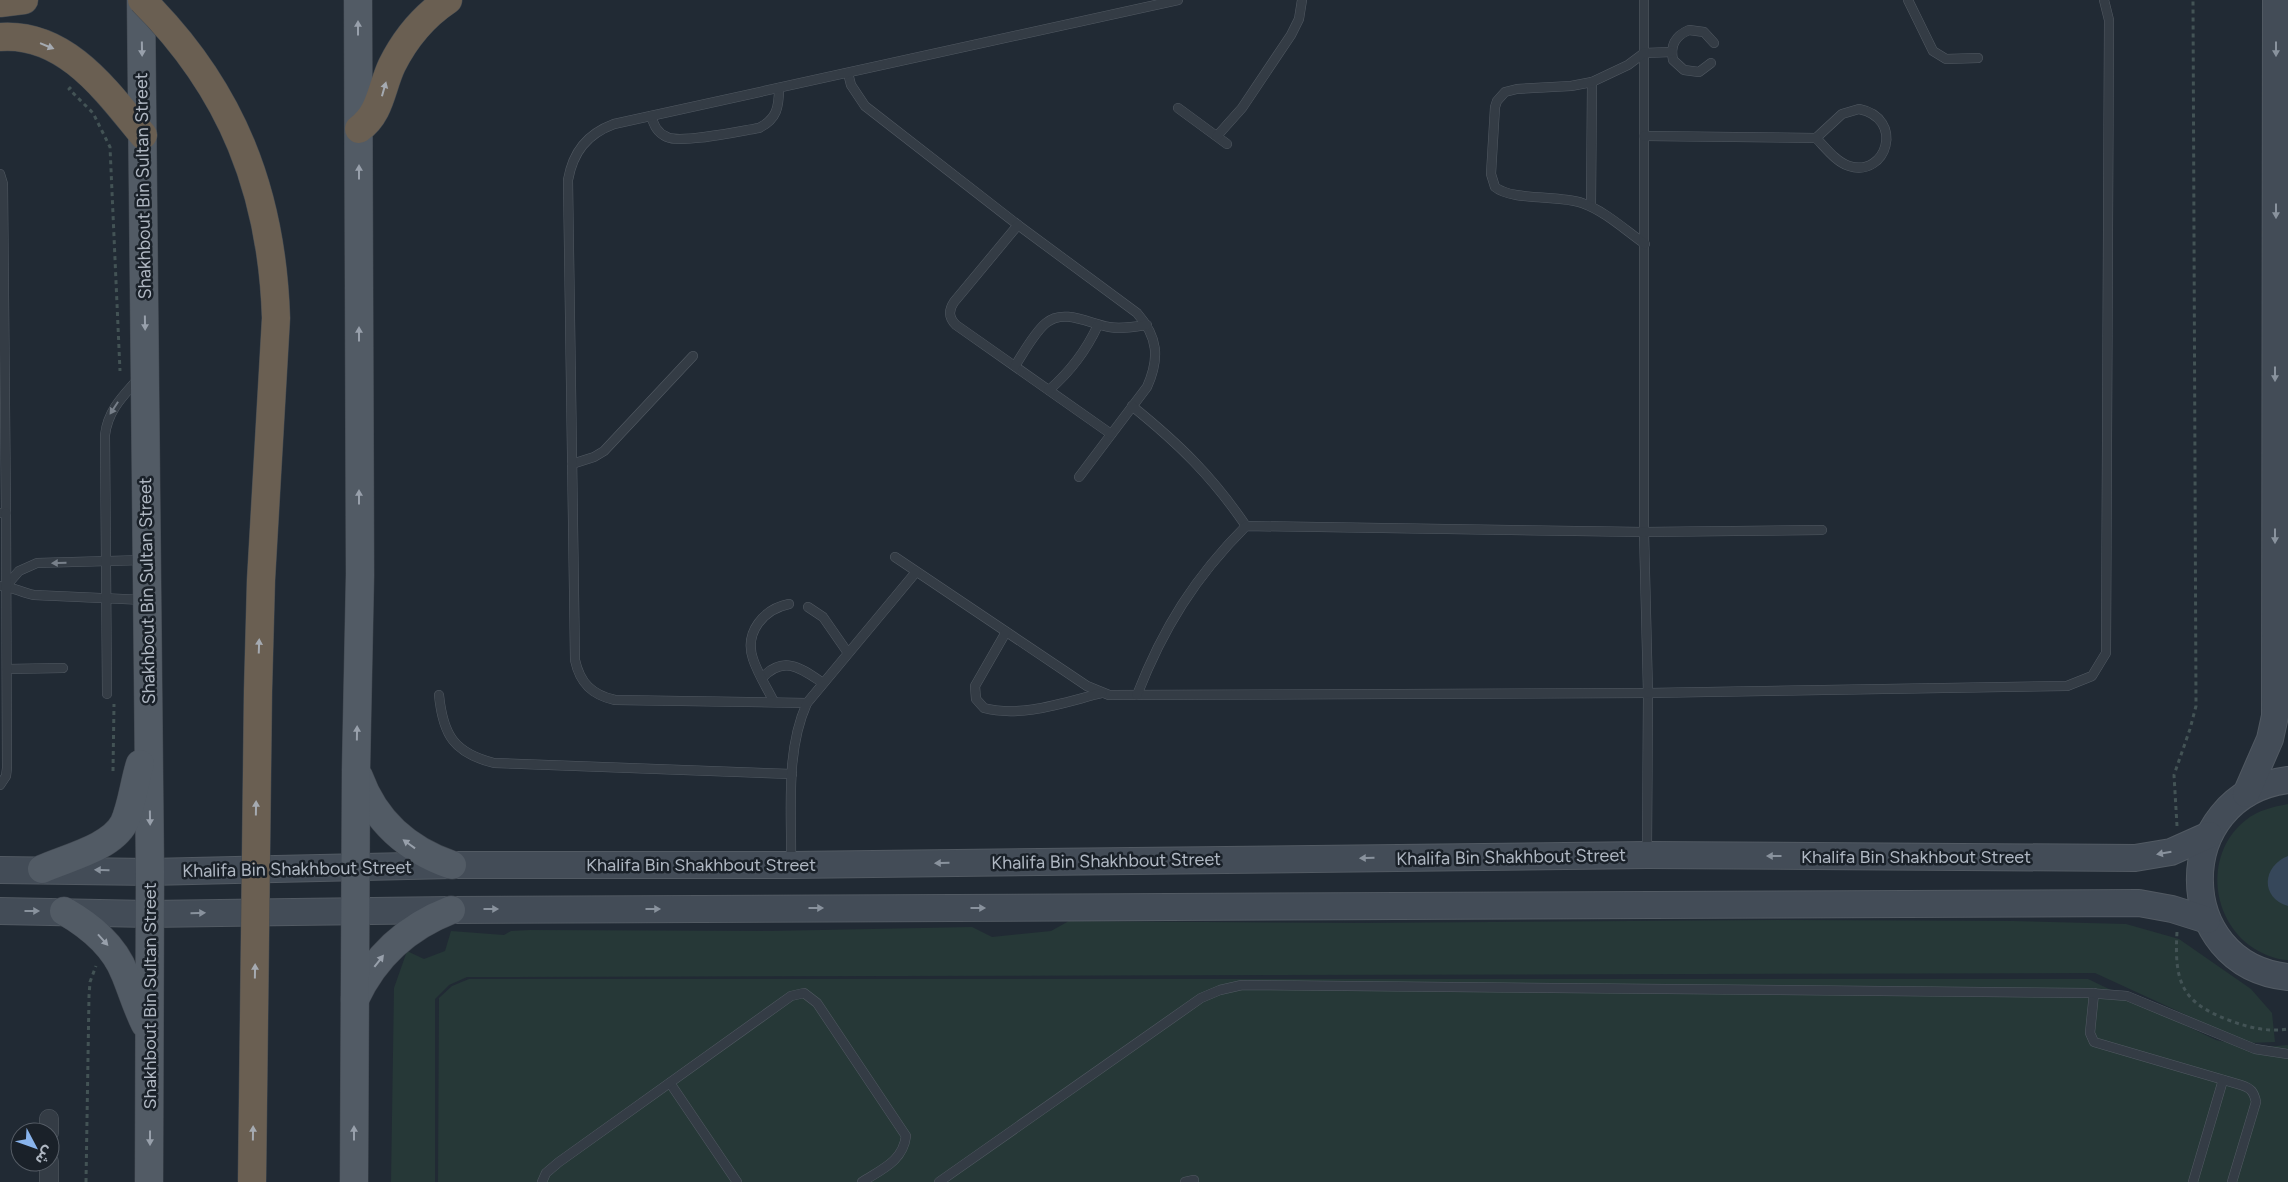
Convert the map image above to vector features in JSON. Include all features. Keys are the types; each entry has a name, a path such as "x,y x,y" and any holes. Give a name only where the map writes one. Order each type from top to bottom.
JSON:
{"highway":[{"path":"0,3 24,0"},
{"path":"142,0 170,29 194,60 216,93 234,128 250,164 262,201 275,279 276,318 262,571 258,691 252,1182"},
{"path":"359,130 376,111 392,65 410,36 430,14 448,0"},
{"path":"0,37 14,36 34,40 70,57 98,81 143,135"}],"main road":[{"name":"Shakhbout Bin Sultan Street","path":"142,0 150,872 149,1182"},
{"path":"354,1182 354,911 360,575 358,0"},
{"path":"2246,794 2270,739 2275,716 2276,0"},
{"path":"42,869 101,846 119,830 126,817 149,737 149,721"},
{"path":"356,770 367,796 393,831 426,855 452,865"},
{"path":"2288,780 2272,782 2246,794 2224,812 2209,835 2200,863 2200,892 2207,920 2224,945 2246,964 2273,976 2288,978"},
{"name":"Khalifa Bin Shakhbout Street","path":"0,870 42,869 150,872 355,869 452,865 791,865 1647,855 2136,858 2172,852 2209,835"},
{"path":"0,911 149,914 451,910 2139,904 2180,911 2207,920"},
{"path":"354,1003 370,973 392,946 419,925 451,910"},
{"path":"64,911 97,933 110,947 125,972 136,1004 150,1034"}],"lane":[{"path":"807,703 615,700 603,697 592,691 583,683 578,672 575,660 568,180 570,165 577,151 587,139 599,130 651,116 1178,0"},
{"path":"1217,136 1242,108 1291,35 1299,20 1302,0"},
{"path":"1644,0 1644,532 1648,693 1647,855"},
{"path":"1908,0 1933,51 1946,59 1978,58"},
{"path":"1006,632 975,686 976,699 984,708 1006,710 1038,709 1102,693 1137,695 1648,693 2067,686 2092,676 2106,653 2109,20 2104,0"},
{"path":"1711,63 1699,72 1684,70 1673,60 1672,52 1676,38 1688,30 1704,32 1714,43"},
{"path":"1645,244 1591,206 1568,200 1500,192 1492,181 1491,174 1495,108 1500,96 1511,89 1571,86 1592,82 1622,68 1644,53 1672,52"},
{"path":"848,73 851,85 865,106 1018,225 1137,313 1147,325 1154,340 1156,356 1153,373 1147,387 1079,477"},
{"path":"1591,206 1592,82"},
{"path":"651,116 654,125 660,133 668,138 677,140 759,128 773,118 778,110 779,88"},
{"path":"1178,108 1227,144"},
{"path":"1644,136 1816,138 1841,162 1857,167 1866,166 1881,156 1887,139 1886,130 1876,115 1859,109 1842,114 1816,138"},
{"path":"0,174 3,184 3,638 7,669 7,768 6,776 0,784"},
{"path":"1018,225 954,302 950,312 952,321 1111,434"},
{"path":"1015,366 1048,322 1063,316 1098,325 1122,328 1147,325"},
{"path":"1049,390 1078,361 1098,325"},
{"path":"572,464 594,457 604,451 693,356"},
{"path":"107,694 106,425 114,407 145,370"},
{"path":"1132,406 1189,455 1229,501 1246,526"},
{"path":"1137,695 1153,656 1181,604 1216,557 1246,526 1644,532 1822,530"},
{"path":"894,557 1087,686 1102,693"},
{"path":"3,586 19,571 37,563 147,560"},
{"path":"791,865 792,774 795,737 807,703 916,572"},
{"path":"3,586 26,594 148,600"},
{"path":"774,702 751,651 753,632 771,610 789,604"},
{"path":"808,607 823,617 848,653"},
{"path":"762,678 775,668 792,665 823,683"},
{"path":"7,669 64,668"},
{"path":"439,695 442,719 447,732 456,744 467,753 494,762 792,774"},
{"path":"938,1182 1201,998 1220,990 1242,985 2094,993 2128,996 2255,1049 2288,1054"},
{"path":"542,1182 546,1173 559,1162 791,996 804,993 817,1003 906,1136 905,1148 895,1160 862,1182"},
{"path":"2094,993 2090,1033 2094,1042 2250,1088 2254,1092 2256,1102 2232,1182"},
{"path":"2193,1182 2223,1080"},
{"path":"670,1083 737,1182"},
{"path":"1185,1182 1194,1180"}],"path":[{"path":"2177,849 2174,774 2196,706 2193,0"},
{"path":"2180,911 2176,960 2183,988 2190,999 2207,1012 2252,1028 2288,1029"},
{"path":"86,1182 90,982 100,958 110,947"}],"shaded area":[{"path":"2288,804 2288,960 2283,960 2258,951 2236,932 2226,917 2220,901 2218,883 2219,866 2224,849 2233,833 2246,820 2261,811"},
{"path":"1777,920 2012,921 2126,924 2179,939 2251,989 2272,1013 2275,1042 2247,1043 2095,973 467,977 449,985 435,999 435,1182 391,1182 394,988 407,951 424,959 445,951 451,931 504,935 511,931 530,930 770,931 972,927 992,937 1051,931 1069,921 1360,923"},
{"path":"469,979 2088,979 2216,1040 2253,1048 2288,1045 2288,1182 438,1182 439,998 452,986"}],"water":[{"path":"2288,856 2288,906 2279,902 2273,896 2268,882 2269,874 2273,867"}]}
